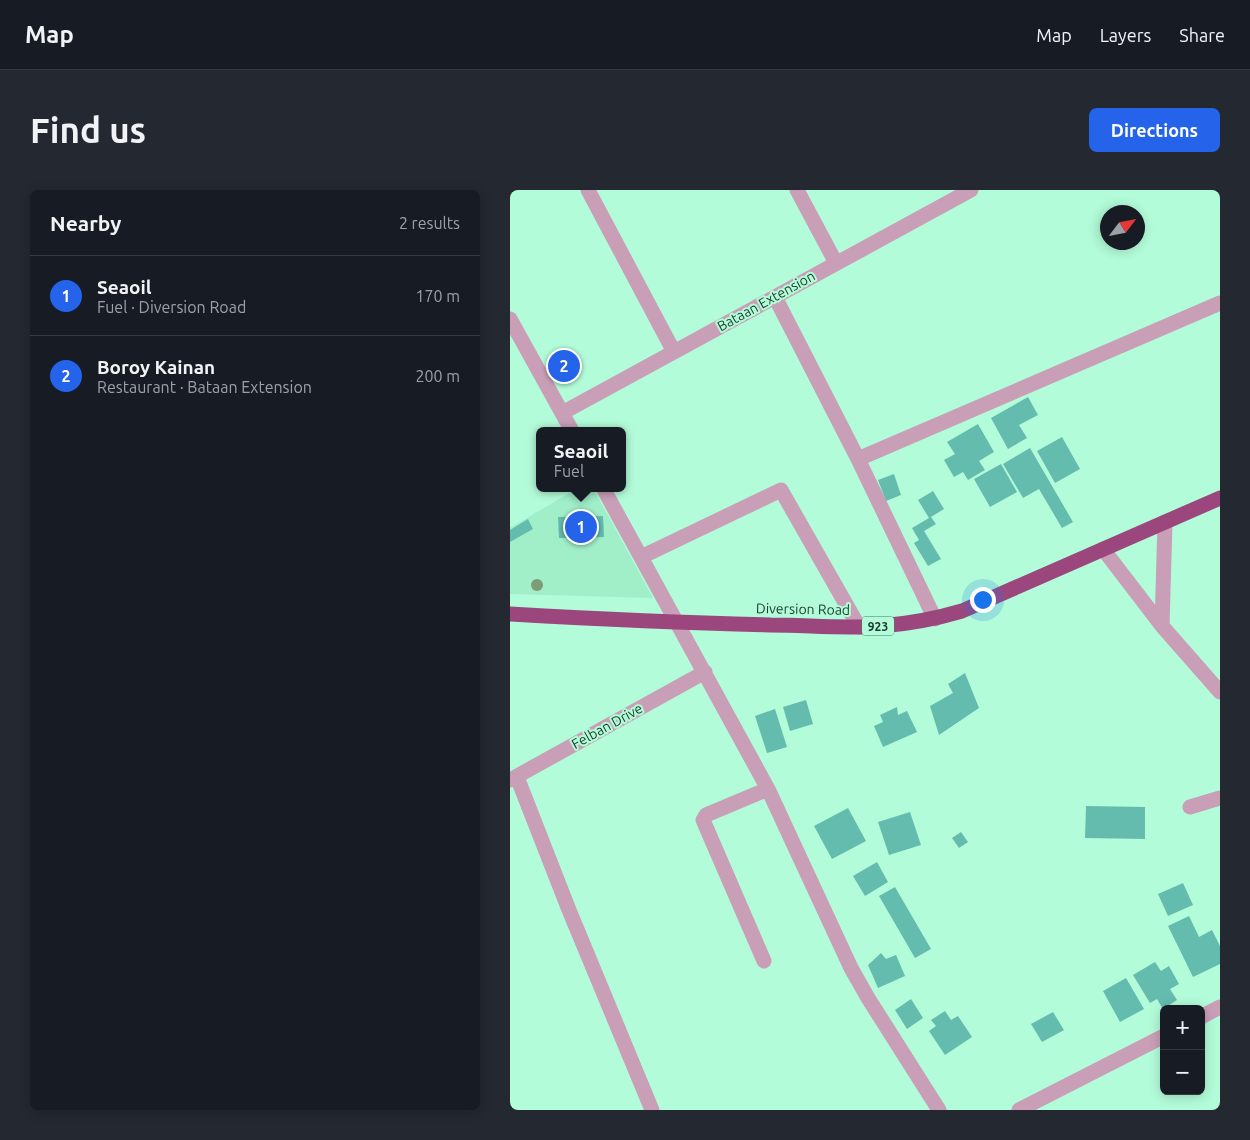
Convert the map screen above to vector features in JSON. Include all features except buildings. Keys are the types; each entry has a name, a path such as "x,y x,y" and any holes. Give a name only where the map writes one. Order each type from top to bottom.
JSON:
{"highway":[{"name":"Diversion Road","path":"510,614 678,623 859,627 903,624 935,619 971,607 1220,498"}],"street":[{"path":"588,190 674,352"},
{"path":"797,190 836,263"},
{"name":"Bataan Extension","path":"562,413 971,190"},
{"path":"775,297 858,459 935,619"},
{"path":"858,459 1220,303"},
{"path":"510,319 570,427"},
{"path":"641,557 781,490 859,627"},
{"path":"605,492 768,789 851,968 939,1110"},
{"path":"1162,626 1165,522"},
{"path":"1103,550 1162,626 1220,692"},
{"name":"Felban Drive","path":"513,779 705,672"},
{"path":"513,779 652,1110"},
{"path":"764,960 703,820 706,815 768,789"},
{"path":"1190,807 1220,798"},
{"path":"1205,1014 1220,1007"},
{"path":"1019,1110 1160,1038"}],"shaded area":[{"path":"571,492 595,492 653,598 510,594 510,528"}],"place":[{"name":"Boroy Kainan","path":"564,366"},
{"name":"Seaoil","path":"581,527"}]}
